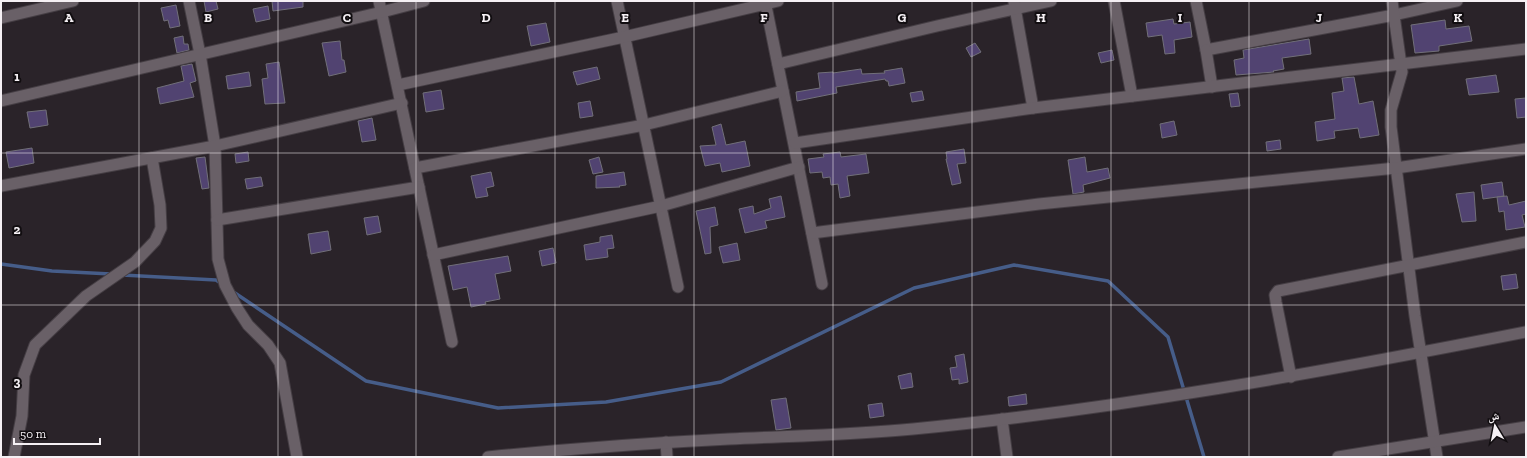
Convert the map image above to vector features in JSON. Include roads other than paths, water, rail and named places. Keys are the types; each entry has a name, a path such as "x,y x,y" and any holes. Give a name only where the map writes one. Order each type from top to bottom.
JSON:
{"street":[{"path":"1,18 73,1"},
{"path":"189,1 200,54 215,146 218,259 225,285 248,325 268,346 280,363 297,457"},
{"path":"379,1 452,342"},
{"path":"1,101 424,1"},
{"path":"617,1 678,286"},
{"path":"398,85 624,37 765,2 778,1"},
{"path":"778,64 1015,5 1051,1"},
{"path":"1114,1 1132,96"},
{"path":"1196,1 1212,87"},
{"path":"1392,1 1402,63 1401,79 1391,110 1391,120 1408,265 1437,457"},
{"path":"1206,50 1457,1"},
{"path":"765,2 822,284"},
{"path":"1015,5 1033,108"},
{"path":"794,143 1033,108 1526,48"},
{"path":"415,168 644,125 783,91"},
{"path":"1,186 215,146 402,103"},
{"path":"812,233 1039,204 1396,168 1526,149"},
{"path":"14,457 22,416 24,375 35,345 86,296 135,262 155,241 161,228 160,205 152,158"},
{"path":"433,255 661,206 799,167"},
{"path":"217,220 419,187"},
{"path":"1291,377 1276,302 1276,295 1278,291 1526,242"},
{"path":"488,457 666,442 911,429 1002,419 1134,402 1291,377 1526,332"},
{"path":"1002,419 1007,457"},
{"path":"1338,457 1526,427"},
{"path":"666,442 667,457"}],"waterway":[{"path":"1,264 52,271 111,274"},
{"path":"232,291 366,381 498,408 606,402 721,382 914,288 1014,265 1108,281 1168,337 1204,457"},
{"path":"122,275 216,280 222,284"}]}
